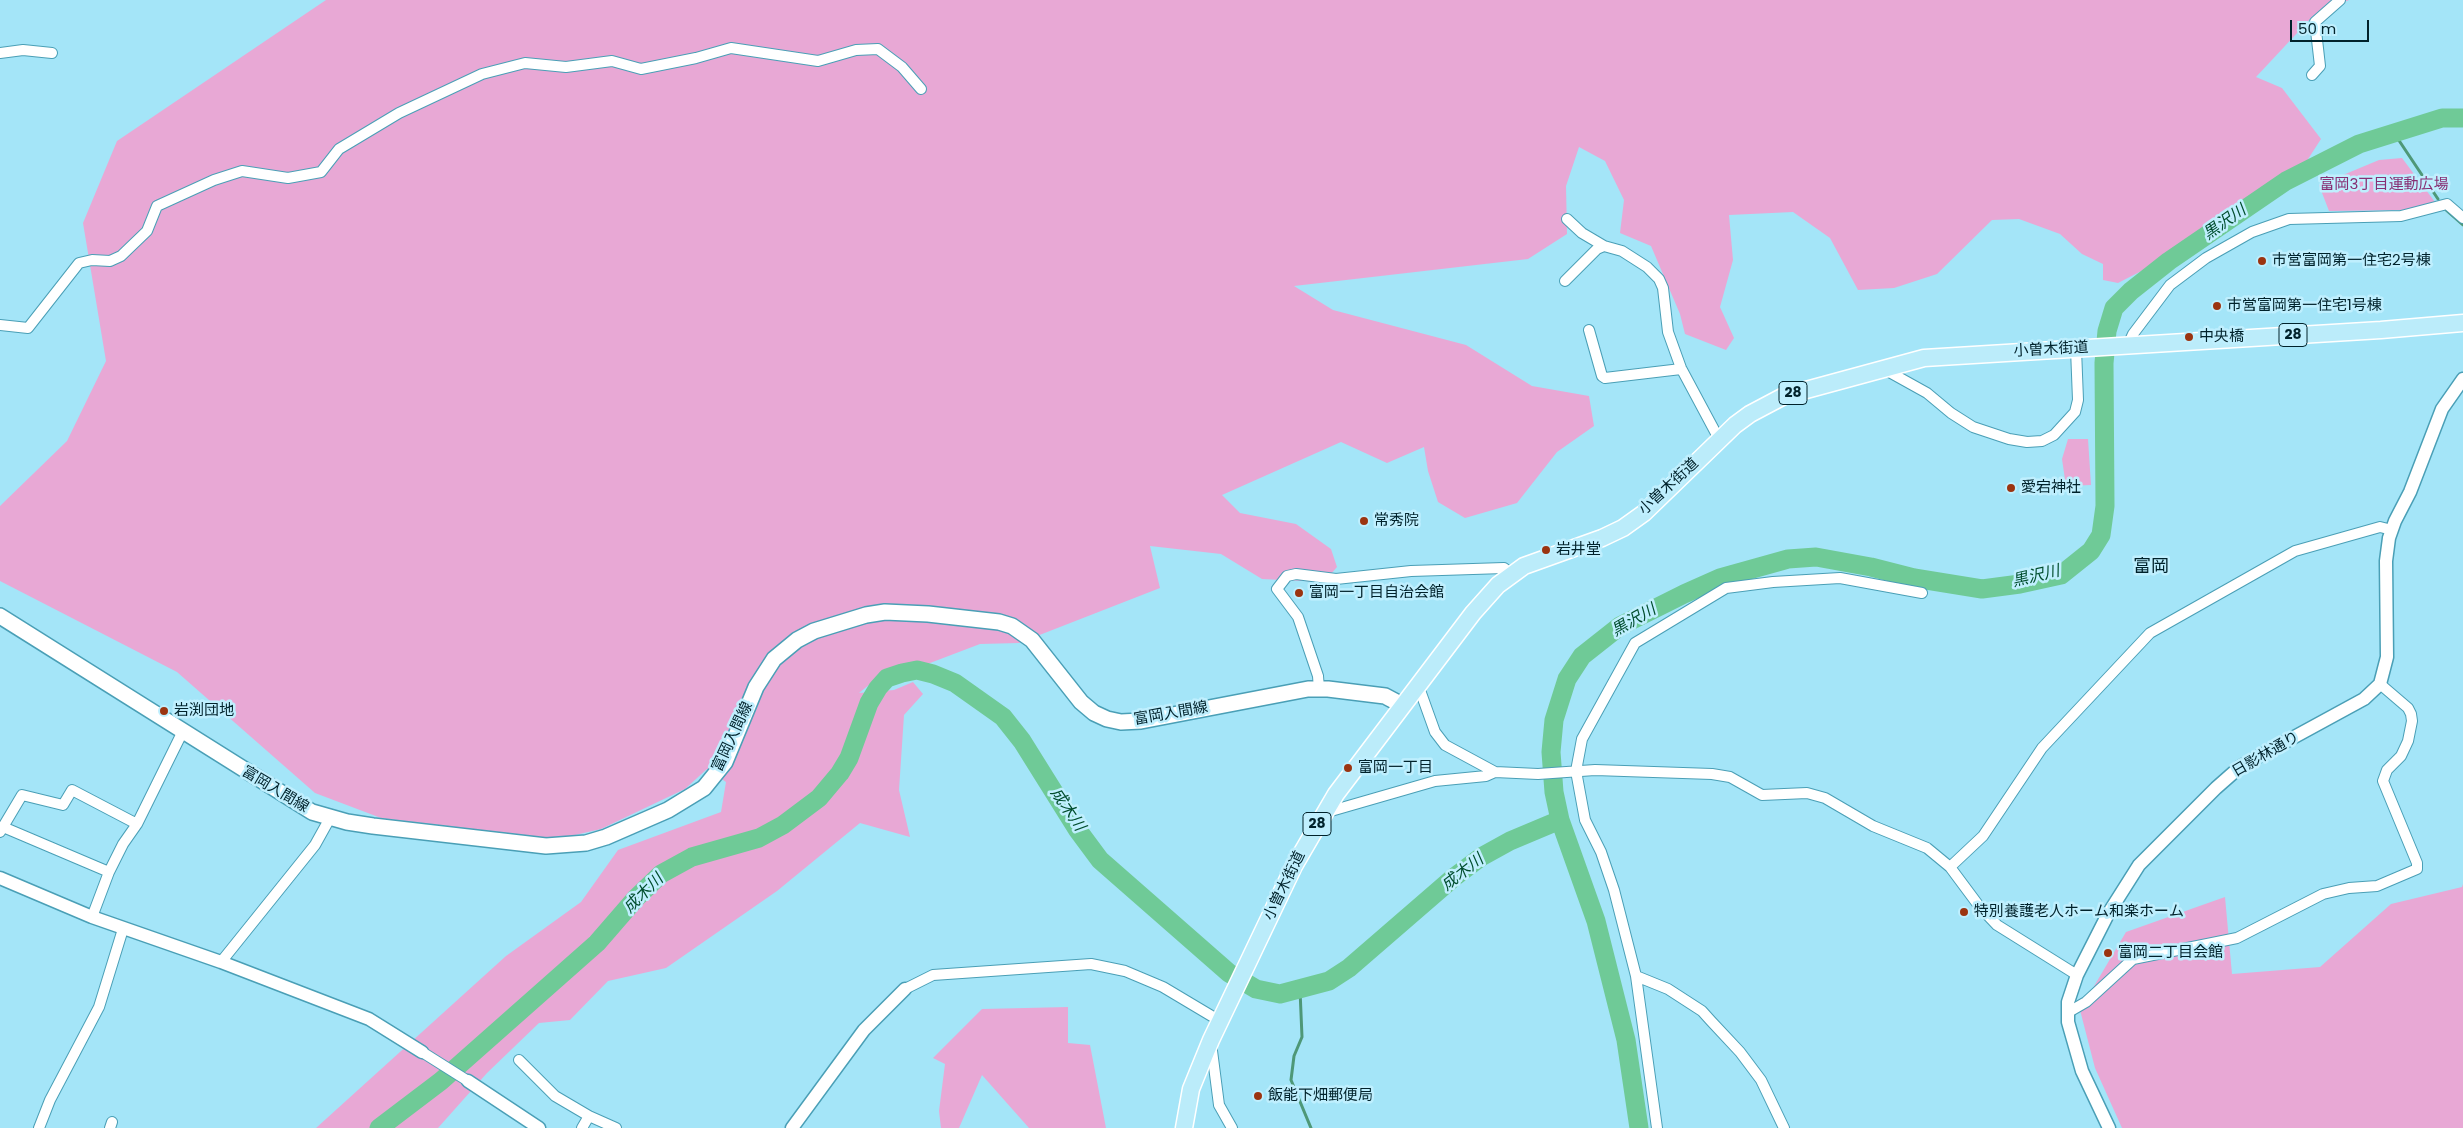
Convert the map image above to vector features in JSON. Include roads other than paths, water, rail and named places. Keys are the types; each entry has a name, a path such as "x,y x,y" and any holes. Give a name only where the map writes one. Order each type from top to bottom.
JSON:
{"main road":[{"name":"小曽木街道","path":"1184,1128 1191,1089 1211,1040 1294,866 1324,813 1402,705 1483,600 1512,574 1534,562 1602,538 1623,528 1661,497 1735,425 1766,404 1792,394 1924,358 2463,323"},
{"name":"富岡入間線","path":"0,616 295,804 330,818 383,827 546,846 586,843 606,837 668,810 704,788 714,777 732,746 756,687 774,659 797,640 814,631 866,614 894,612 928,614 999,622 1012,626 1022,631 1036,644 1081,702 1094,713 1107,719 1122,722 1290,692 1318,689 1385,696 1402,705"}],"street":[{"path":"2312,75 2320,66 2315,22 2340,0"},
{"path":"0,325 28,328 78,263 92,260 110,261 121,256 147,231 157,206 214,180 242,172 288,178 321,172 339,149 399,113 482,74 525,63 566,67 612,61 641,69 696,58 731,48 818,61 856,50 878,50 902,68 921,89"},
{"path":"0,53 23,50 52,53"},
{"path":"2126,345 2170,285 2206,258 2252,232 2289,219 2401,216 2447,204 2463,218"},
{"path":"1567,219 1582,232 1604,246 1622,251 1647,267 1659,279 1663,288 1668,332 1681,369 1719,439"},
{"path":"1565,281 1597,249 1604,246"},
{"path":"1589,330 1602,376 1605,378 1681,369"},
{"path":"1882,368 1927,393 1950,413 1973,427 2009,439 2027,442 2042,441 2054,435 2075,412 2078,400 2082,348"},
{"path":"2067,1013 2086,1002 2133,959 2237,938 2323,894 2349,888 2377,886 2417,869 2417,863 2383,781 2386,770 2401,756 2408,741 2411,714 2408,708 2380,684 2387,657 2386,561 2392,530 2410,492 2442,409 2463,379"},
{"path":"1950,867 1983,836 2042,748 2150,633 2295,551 2380,527 2392,530"},
{"path":"1318,689 1318,676 1298,617 1277,589 1287,576 1296,574 1336,579 1411,571 1504,568 1512,574"},
{"path":"1657,1128 1636,976 1614,890 1601,852 1585,820 1576,771 1582,739 1635,643 1726,588 1773,582 1840,578 1922,593"},
{"name":"日影林通り","path":"2109,1128 2082,1072 2073,1045 2067,1013 2068,1002 2077,975 2108,914 2139,866 2209,794 2241,766 2364,699 2380,684"},
{"path":"1415,688 1421,693 1435,732 1445,745 1495,772 1538,774 1576,771 1712,774 1730,778 1751,791 1768,796 1795,793 1816,794 1873,826 1927,848 1950,867 1979,906 1997,925 2019,941 2077,975"},
{"path":"92,917 109,872 123,844 137,824 183,731"},
{"path":"1324,813 1435,781 1486,776 1495,772"},
{"path":"109,872 1,829 22,795 62,806 72,790 137,824"},
{"path":"221,962 315,845 330,818"},
{"path":"0,878 92,917 221,962 369,1019 539,1128"},
{"path":"39,1128 50,1100 99,1007 123,928"},
{"path":"792,1128 864,1030 906,989 934,975 1091,964 1125,971 1163,987 1222,1017"},
{"path":"1636,976 1668,989 1702,1011 1740,1052 1761,1080 1784,1128"},
{"path":"1211,1040 1219,1105 1232,1128"},
{"path":"519,1060 555,1096 589,1116 616,1128"},
{"path":"582,1128 589,1116"}],"waterway":[{"name":"黒沢川","path":"1639,1128 1626,1040 1596,921 1560,820 1554,792 1551,752 1554,720 1567,679 1582,656 1620,626 1684,594 1720,578 1788,559 1816,557 1871,567 1914,578 1982,589 2020,584 2061,575 2091,551 2101,535 2105,506 2104,363 2107,331 2114,308 2131,291 2169,261 2286,181 2359,144 2442,118 2463,118"},
{"path":"2394,133 2438,199"},
{"path":"2446,210 2463,225"},
{"name":"成木川","path":"379,1128 441,1081 597,943 636,898 661,874 692,857 759,838 783,825 819,798 840,773 849,758 869,703 878,688 887,678 902,673 917,670 955,683 1003,717 1022,741 1077,829 1100,860 1229,973 1256,989 1280,994 1329,981 1349,968 1453,878 1481,857 1510,841 1560,820"},
{"path":"1300,990 1302,1037 1294,1056 1291,1080 1311,1128"}],"place":[{"name":"市営富岡第一住宅2号棟","path":"2262,261"},
{"name":"市営富岡第一住宅1号棟","path":"2217,306"},
{"name":"中央橋","path":"2189,337"},
{"name":"愛宕神社","path":"2011,488"},
{"name":"常秀院","path":"1364,521"},
{"name":"岩井堂","path":"1546,550"},
{"name":"富岡一丁目自治会館","path":"1299,593"},
{"name":"岩渕団地","path":"164,711"},
{"name":"富岡一丁目","path":"1348,768"},
{"name":"特別養護老人ホーム和楽ホーム","path":"1964,912"},
{"name":"富岡二丁目会館","path":"2108,953"},
{"name":"飯能下畑郵便局","path":"1258,1096"}],"district":[{"name":"富岡","path":"2151,567"}],"park label":[{"name":"富岡3丁目運動広場","path":"2384,185"}]}
